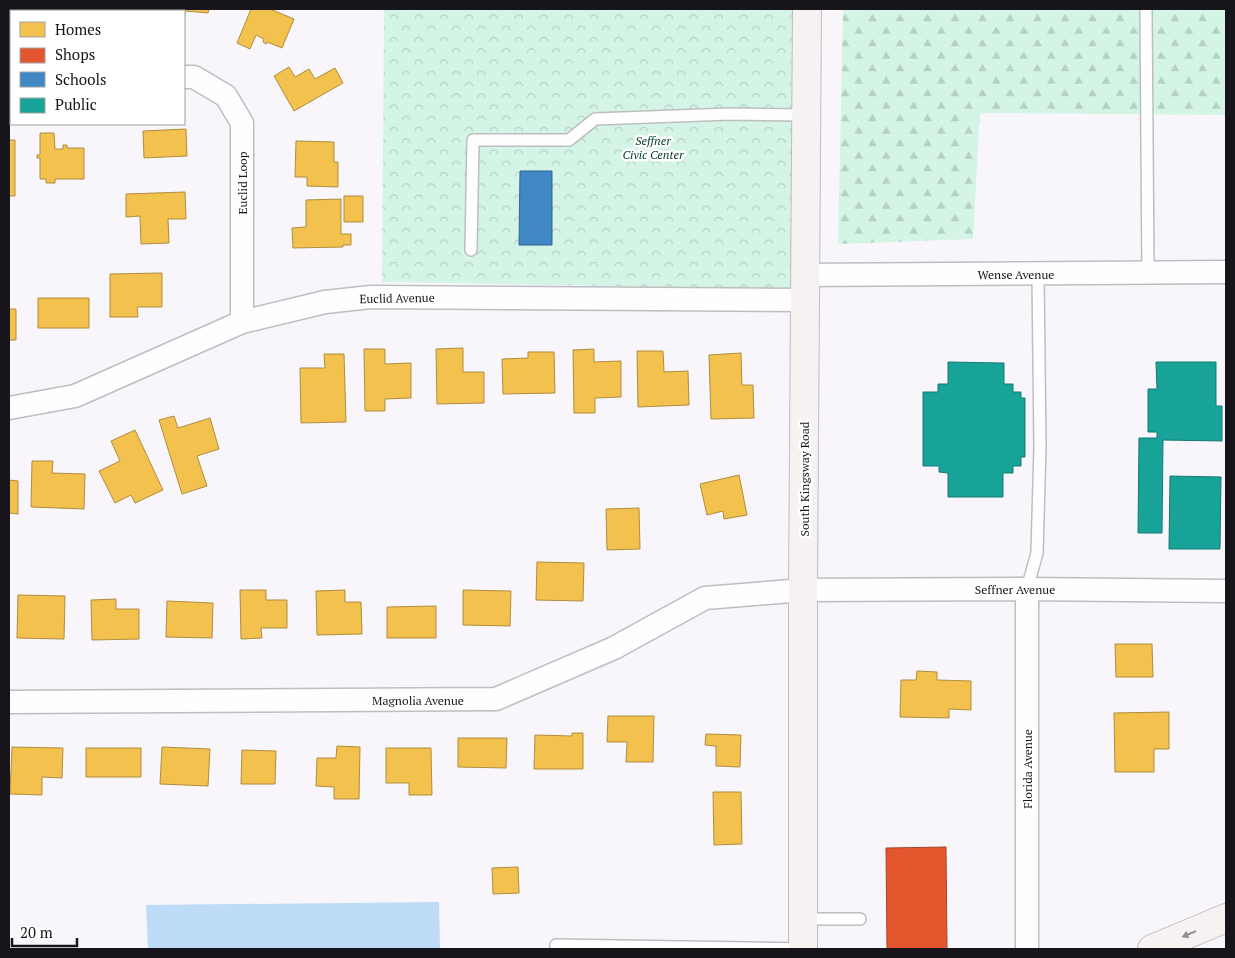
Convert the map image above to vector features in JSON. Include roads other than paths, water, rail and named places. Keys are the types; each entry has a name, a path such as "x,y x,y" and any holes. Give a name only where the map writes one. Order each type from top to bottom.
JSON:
{"street":[{"name":"South Kingsway Road","path":"803,949 803,590 807,9"},
{"name":"Euclid Loop","path":"185,77 194,77 226,96 242,123 242,322"},
{"name":"Wense Avenue","path":"805,287 1038,274 1226,272"},
{"name":"Euclid Avenue","path":"9,408 75,396 242,322 325,302 371,297 805,287"},
{"name":"Seffner Avenue","path":"803,590 1027,589 1226,591"},
{"name":"Florida Avenue","path":"1027,589 1027,949"},
{"name":"Magnolia Avenue","path":"9,702 496,699 614,648 705,598 803,590"},
{"path":"1152,949 1226,918"}],"lane":[{"path":"1146,9 1148,273"},
{"path":"471,250 473,140 569,140 595,119 730,114 806,116"},
{"path":"1226,272 1226,286"},
{"path":"1027,589 1037,552 1040,457 1038,274"},
{"path":"803,919 860,919"},
{"path":"556,949 556,945 803,949"}],"water":[{"path":"439,902 440,949 148,949 146,905"}],"park label":[{"name":"Seffner Civic Center","path":"653,147"}]}
